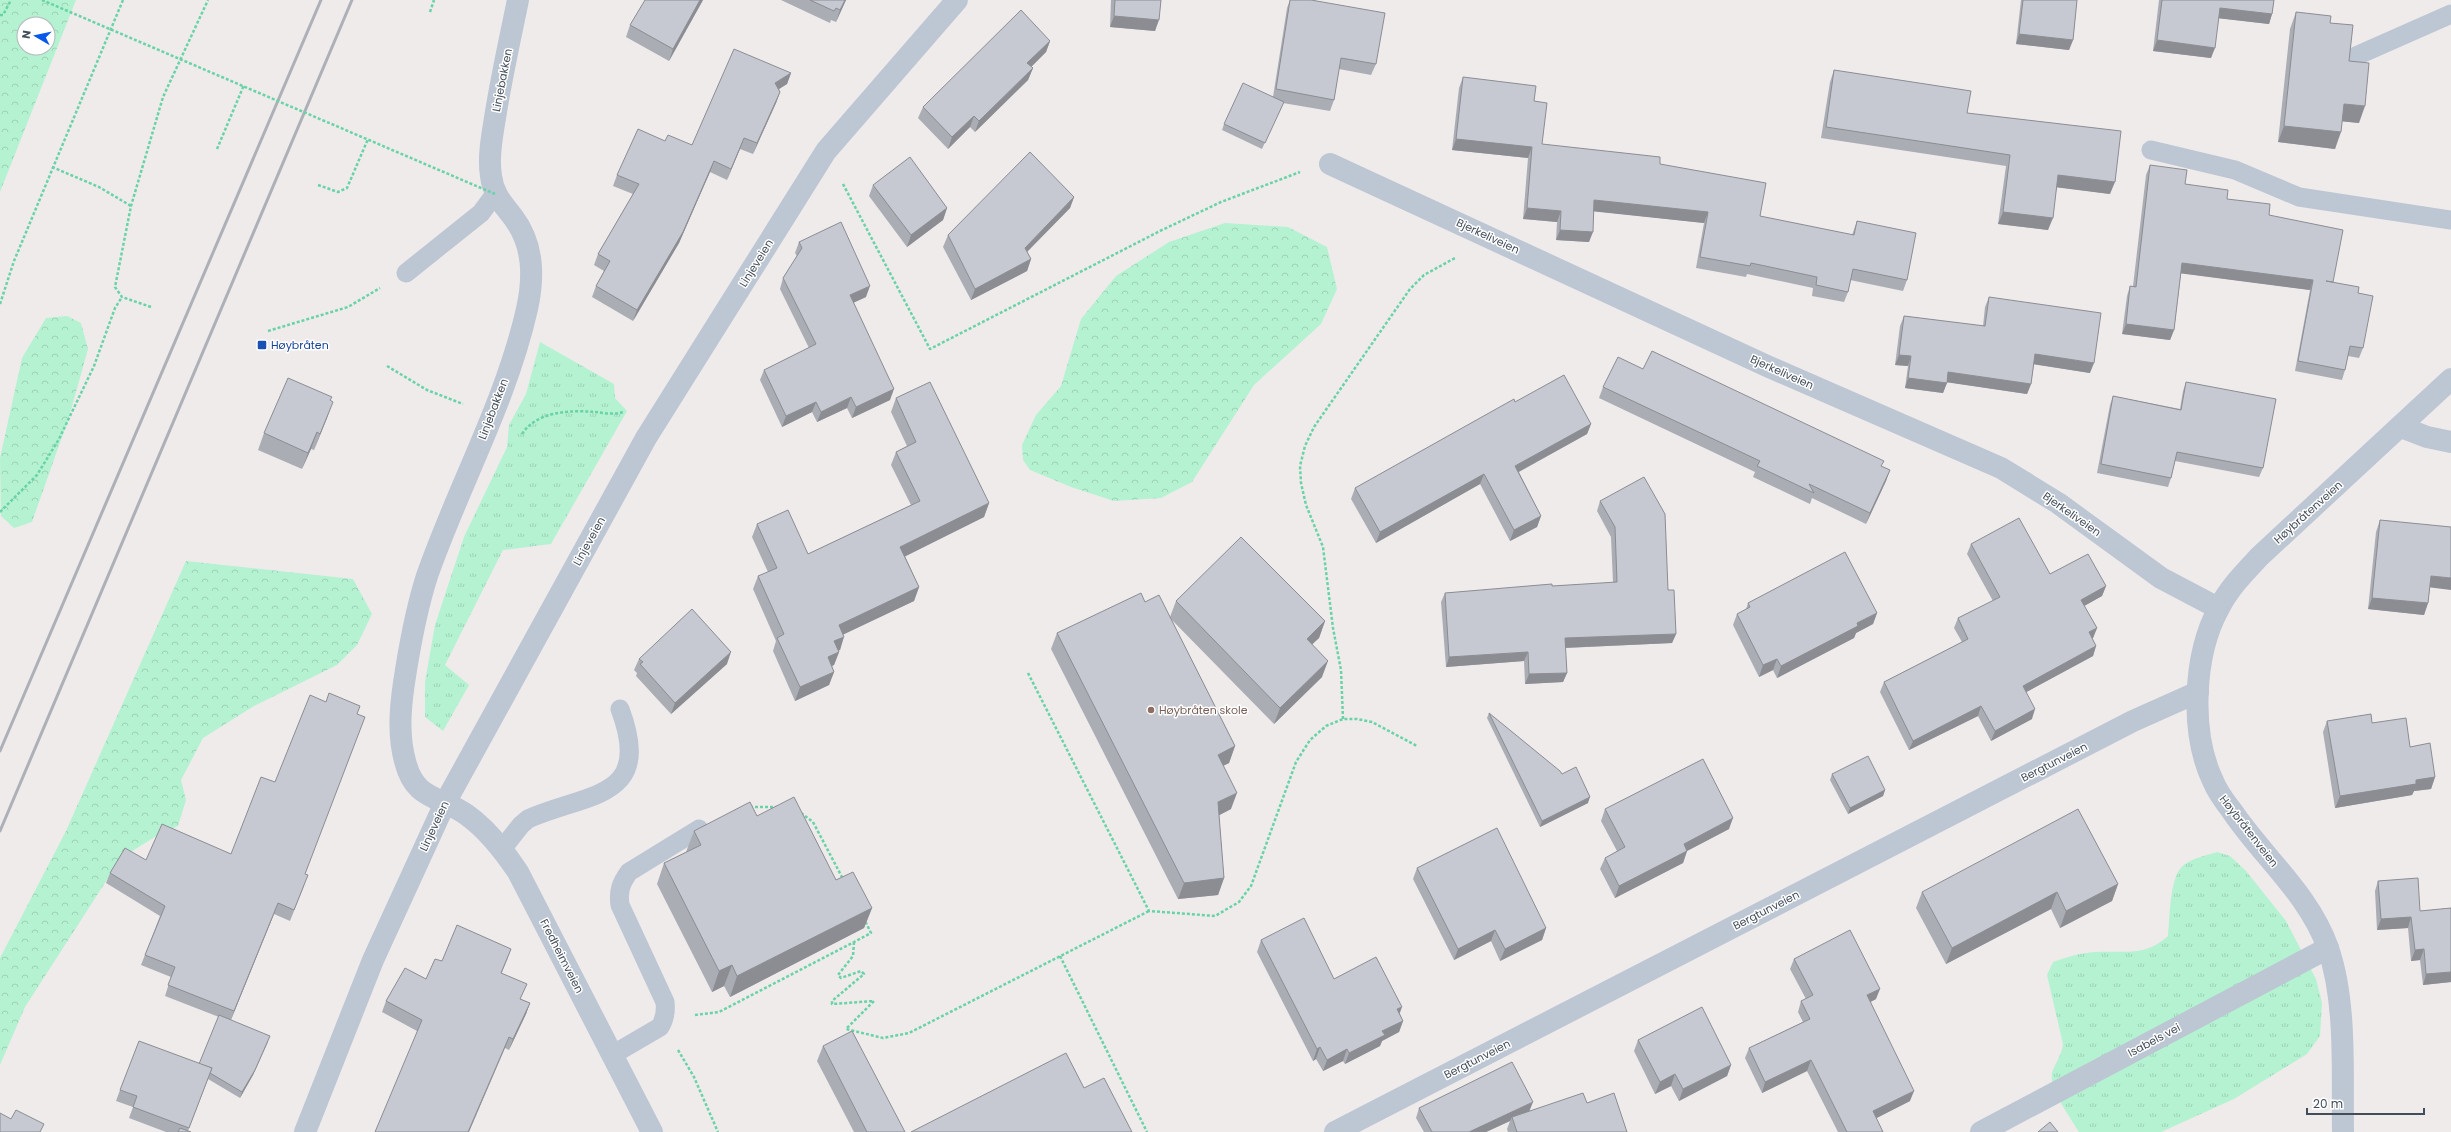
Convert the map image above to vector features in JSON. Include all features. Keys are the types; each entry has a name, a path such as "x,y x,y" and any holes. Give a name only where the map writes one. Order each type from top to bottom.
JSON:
{"street":[{"name":"Linjebakken","path":"445,803 418,790 410,778 404,759 400,730 403,689 412,635 427,579 492,415 516,347 527,309 532,280 531,257 527,241 515,220 495,194 490,174 492,138 518,0"},
{"name":"Linjeveien","path":"306,1132 373,960 445,803 656,422 826,151 957,0"},
{"name":"Bjerkeliveien","path":"1330,164 1767,366 2001,468 2058,503 2161,578 2218,608"},
{"name":"Høybråtenveien","path":"2343,1132 2340,1018 2336,982 2328,948 2314,917 2296,891 2232,812 2213,781 2202,748 2198,722 2198,692 2201,665 2218,608 2235,583 2260,556 2451,379"},
{"path":"2401,426 2427,437 2451,442"},
{"name":"Bergtunveien","path":"1335,1132 2126,725 2198,692"},
{"name":"Fredheimveien","path":"445,803 466,814 502,849 518,872 652,1132"},
{"name":"Isabels vei","path":"1981,1132 2328,948"}],"lane":[{"path":"2356,56 2451,14"},
{"path":"2151,150 2235,170 2299,197 2451,220"},
{"path":"406,273 481,213 495,194"},
{"path":"502,849 521,825 528,820 602,794 618,782 626,770 630,743 620,709"},
{"path":"612,1054 660,1027 664,1020 665,1002 623,912 619,895 622,882 629,872 699,829"}],"path":[{"path":"0,15 3,15 11,0"},
{"path":"42,0 244,85 495,194"},
{"path":"0,304 14,261 52,167 123,0"},
{"path":"151,307 122,297 115,286 131,206 163,97 208,0"},
{"path":"430,12 434,0"},
{"path":"217,149 244,85"},
{"path":"318,185 338,192 347,188 368,139"},
{"path":"826,151 930,348 1160,231 1221,202 1290,175 1330,164"},
{"path":"52,167 99,187 131,206"},
{"path":"1343,719 1341,670 1333,628 1323,547 1306,505 1301,483 1300,466 1305,446 1314,427 1410,289 1424,275 1462,252 1474,230"},
{"path":"268,331 348,306 406,273"},
{"path":"0,512 37,475 59,439 94,366 115,308 122,297"},
{"path":"387,366 427,390 492,415"},
{"path":"519,438 526,427 537,419 576,411 618,414 638,412 656,422"},
{"path":"1028,673 1149,910"},
{"path":"854,942 853,956 838,974 841,978 861,971 864,974 832,1001 832,1004 874,1001 846,1029 883,1038 908,1033 1149,910 1215,916 1239,902 1251,886 1296,762 1310,740 1326,726 1343,719 1357,719 1372,722 1417,746"},
{"path":"747,808 780,807"},
{"path":"797,811 813,822 846,884"},
{"path":"702,1013 719,1012 871,933 864,919"},
{"path":"1060,956 1147,1132"},
{"path":"660,1027 671,1038 694,1077 718,1132"}],"green space":[{"path":"0,0 76,0 56,51 56,16 16,16 16,56 54,56 0,192"},
{"path":"1225,223 1288,227 1327,247 1337,289 1321,324 1254,385 1192,482 1161,498 1114,501 1071,487 1030,470 1023,460 1022,445 1036,415 1061,386 1081,319 1116,276 1169,242"},
{"path":"67,316 81,323 88,349 69,417 32,522 14,528 1,516 0,458 22,358 46,318"},
{"path":"540,342 614,384 615,398 627,411 551,544 503,550 445,665 469,685 443,731 425,717 425,682 435,625 464,537 507,447 509,425 526,394"},
{"path":"186,561 353,579 372,614 357,645 337,665 254,706 203,738 181,780 186,800 178,826 158,835 121,858 25,1007 0,1065 0,958 66,831"},
{"path":"2217,852 2230,856 2246,871 2286,921 2316,979 2322,1003 2320,1036 2307,1054 2234,1099 2161,1132 2079,1132 2061,1103 2052,1080 2052,1073 2063,1044 2047,975 2053,962 2089,953 2133,952 2150,948 2159,943 2168,936 2171,897 2173,886 2180,869 2192,860"}],"building":[{"path":"645,0 700,0 673,49 630,25"},
{"path":"810,0 845,0 840,10 836,8 834,11"},
{"path":"1115,0 1161,0 1159,20 1114,16"},
{"path":"1290,0 1311,0 1385,13 1376,64 1341,58 1334,100 1276,89"},
{"path":"2023,0 2077,0 2073,40 2019,34"},
{"path":"2162,0 2274,0 2272,14 2220,8 2215,48 2157,40"},
{"path":"1021,10 1050,41 1027,63 1033,68 979,121 974,116 952,137 923,107"},
{"path":"2296,12 2331,16 2330,23 2353,25 2349,61 2369,63 2365,106 2344,104 2341,132 2284,126"},
{"path":"734,49 791,73 775,83 780,92 757,143 744,138 731,169 714,161 683,232 637,310 596,286 610,261 598,254 639,184 617,175 638,129 665,141 668,135 692,145"},
{"path":"1834,70 1971,91 1967,113 2121,131 2115,182 2058,175 2053,218 2003,212 2010,155 1826,127"},
{"path":"1463,77 1536,86 1534,101 1547,103 1542,144 1660,157 1660,164 1766,183 1760,216 1854,235 1857,221 1916,233 1907,280 1853,269 1848,292 1816,285 1817,277 1751,263 1750,266 1700,257 1708,212 1594,200 1593,232 1560,230 1561,211 1527,208 1532,147 1456,139"},
{"path":"1243,83 1284,102 1265,143 1224,124"},
{"path":"1030,152 1074,197 1025,248 1031,259 975,289 948,235"},
{"path":"910,157 947,208 911,235 873,185"},
{"path":"2150,165 2187,170 2185,184 2228,190 2227,199 2270,204 2269,215 2343,230 2333,282 2326,281 2359,287 2358,293 2373,296 2363,348 2350,346 2345,370 2298,361 2313,280 2182,263 2174,330 2126,324 2130,286 2136,287"},
{"path":"841,222 870,286 850,295 894,389 856,407 851,397 821,412 816,402 786,416 764,370 816,344 783,278 802,248 799,242"},
{"path":"1989,297 2101,313 2094,363 2035,354 2031,384 1948,372 1947,383 1908,378 1911,356 1899,355 1904,316 1985,326"},
{"path":"1652,351 1884,461 1881,466 1890,470 1870,513 1809,484 1814,493 1757,466 1760,461 1603,387 1618,357 1643,369"},
{"path":"1564,375 1591,424 1515,466 1541,516 1514,530 1484,474 1380,532 1355,488 1514,399 1515,402"},
{"path":"288,378 332,397 330,400 333,402 320,434 317,432 308,453 264,433"},
{"path":"930,382 989,503 900,547 919,587 839,625 844,637 834,641 839,652 828,657 834,672 800,687 777,638 784,634 758,576 777,568 757,524 788,510 808,554 920,501 896,452 916,442 896,398"},
{"path":"2186,382 2276,399 2263,468 2177,452 2171,478 2101,464 2113,396 2181,410"},
{"path":"1644,477 1665,514 1668,590 1674,590 1676,634 1565,638 1567,673 1529,674 1528,652 1449,657 1445,593 1552,584 1552,586 1617,582 1615,527 1600,501"},
{"path":"2019,518 2050,574 2088,554 2106,586 2081,600 2097,628 2089,632 2096,646 2023,686 2035,709 1995,731 1981,706 1913,741 1884,682 1968,639 1958,618 2000,597 1971,544"},
{"path":"2380,520 2451,527 2451,578 2431,576 2428,603 2372,598"},
{"path":"1241,537 1325,621 1307,639 1328,661 1280,708 1176,601"},
{"path":"1845,552 1877,613 1857,623 1858,626 1781,666 1777,659 1763,665 1737,614 1750,607 1748,603"},
{"path":"1141,593 1145,602 1159,595 1235,746 1218,755 1237,793 1218,802 1224,878 1184,883 1057,633"},
{"path":"692,609 731,652 675,703 640,664 643,662 639,659"},
{"path":"329,693 360,706 357,714 365,717 305,874 308,875 294,910 278,903 234,1011 168,985 175,967 145,955 165,906 110,873 125,848 146,860 162,824 231,854 261,777 275,782 310,695 326,702"},
{"path":"1489,713 1562,774 1576,767 1590,797 1542,821"},
{"path":"2371,714 2372,723 2406,718 2410,747 2430,743 2435,777 2416,780 2416,784 2340,796 2327,721"},
{"path":"1868,756 1885,790 1850,808 1832,774"},
{"path":"1703,759 1733,818 1684,844 1687,851 1619,886 1605,858 1625,847 1605,809"},
{"path":"794,797 836,880 853,872 872,908 737,976 732,965 719,971 664,863 701,845 694,831 750,802 757,816"},
{"path":"2078,809 2118,884 2066,911 2057,892 1952,948 1922,892"},
{"path":"1497,828 1546,928 1505,949 1495,930 1458,949 1417,868"},
{"path":"2418,878 2420,911 2451,908 2451,972 2426,974 2424,949 2415,950 2411,917 2381,919 2378,881"},
{"path":"1304,918 1334,979 1376,957 1402,1007 1397,1009 1403,1021 1382,1031 1385,1035 1349,1053 1347,1049 1327,1060 1320,1047 1317,1049 1261,940"},
{"path":"457,925 511,949 501,973 527,984 520,999 530,1003 513,1039 509,1037 468,1132 375,1132 422,1020 386,1001 405,968 426,979 435,959 442,961"},
{"path":"1850,930 1880,989 1867,995 1914,1091 1873,1111 1883,1132 1847,1132 1811,1060 1765,1082 1749,1048 1810,1019 1801,1001 1813,995 1794,959"},
{"path":"1702,1007 1731,1065 1683,1089 1675,1074 1660,1082 1638,1040"},
{"path":"219,1015 270,1036 255,1070 242,1092 210,1073 212,1068 199,1064"},
{"path":"852,1031 905,1132 867,1132 823,1046"},
{"path":"139,1041 212,1068 189,1128 133,1107 137,1096 120,1090"},
{"path":"1066,1053 1084,1088 1104,1078 1132,1132 911,1132"},
{"path":"1512,1062 1533,1102 1469,1132 1432,1132 1419,1108"},
{"path":"1583,1093 1587,1103 1614,1093 1627,1132 1517,1132 1512,1117"},
{"path":"16,1110 44,1124 40,1132 0,1132 0,1113 11,1119"},
{"path":"2050,1122 2058,1132 2038,1132"},
{"path":"180,1128 191,1132 178,1132"}],"railway":[{"path":"0,751 321,0"},
{"path":"0,831 352,0"}],"place":[{"name":"Høybråten","path":"262,345"},
{"name":"Høybråten skole","path":"1151,710"}]}
